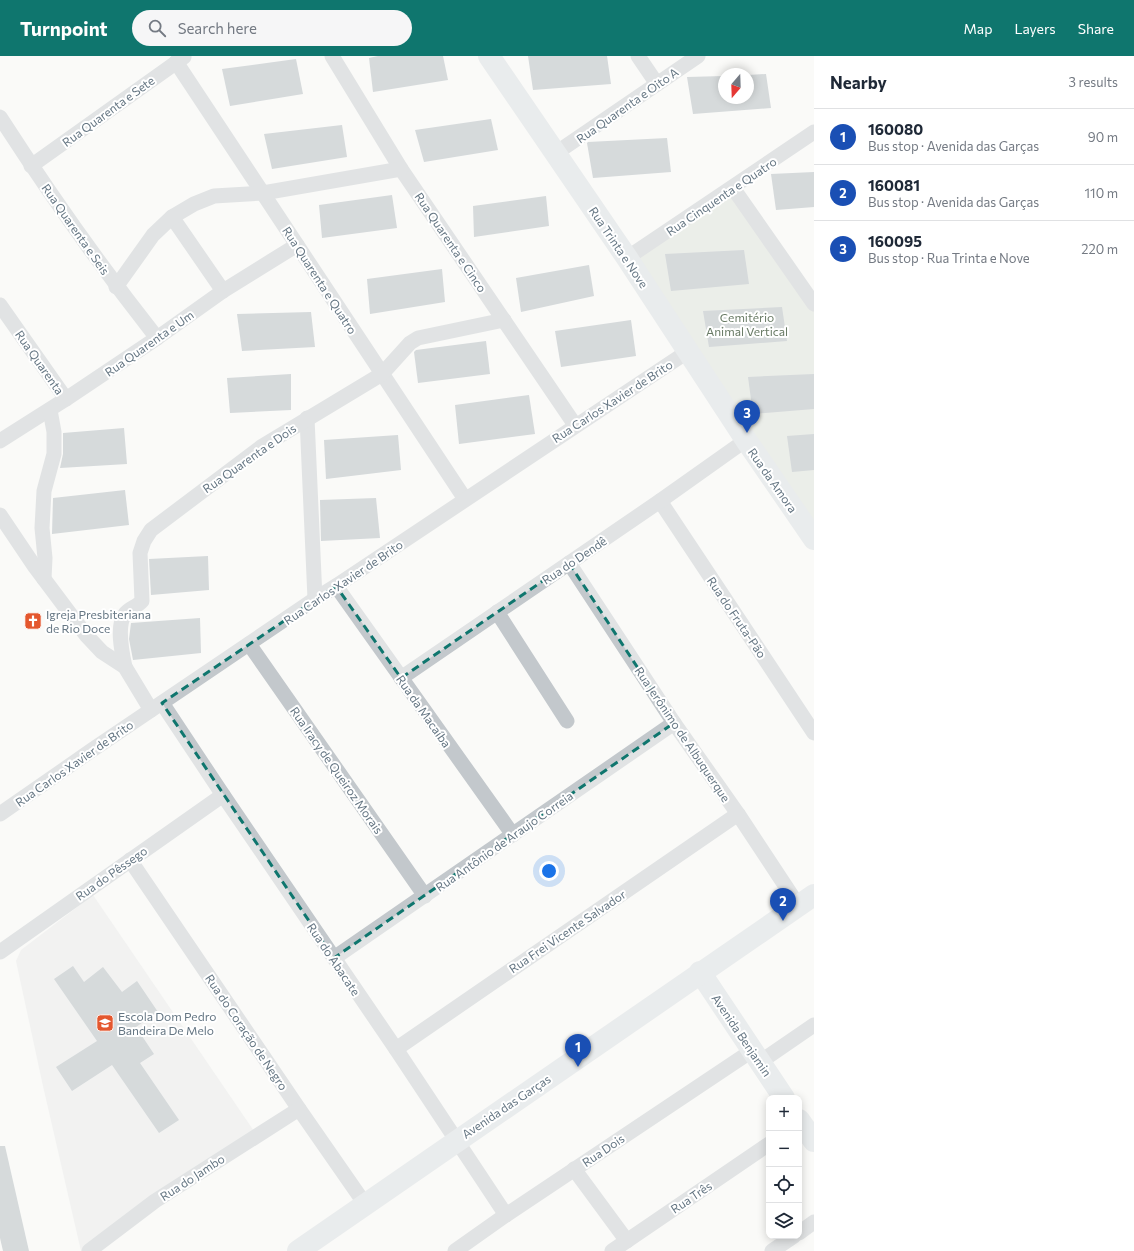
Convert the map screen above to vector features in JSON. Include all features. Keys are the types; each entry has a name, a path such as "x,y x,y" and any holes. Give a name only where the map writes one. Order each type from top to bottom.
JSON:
{"street":[{"name":"Rua Quarenta e Cinco","path":"332,56 401,169 575,425"},
{"name":"Rua Trinta e Nove","path":"489,56 627,258 687,352 746,440"},
{"path":"638,56 657,84"},
{"name":"Rua Quarenta e Oito A","path":"556,153 698,56"},
{"name":"Rua Quarenta e Sete","path":"31,166 180,59"},
{"name":"Rua Quarenta e Quatro","path":"180,59 263,193 465,499"},
{"name":"Rua Quarenta e Seis","path":"0,117 31,166 116,287 157,338"},
{"name":"Rua Cinquenta e Quatro","path":"627,258 814,132"},
{"path":"116,287 153,235 172,218 194,204 214,196 263,193 401,169"},
{"path":"733,188 814,304"},
{"path":"172,218 223,291"},
{"name":"Rua Quarenta e Um","path":"0,441 50,410 157,338 223,291 297,245"},
{"name":"Rua Quarenta","path":"0,305 66,399"},
{"name":"Rua Quarenta e Dois","path":"125,667 120,643 122,620 128,611 138,606 142,601 140,553 144,541 152,530 261,447 382,374 410,343 418,338 504,320"},
{"name":"Rua Carlos Xavier de Brito","path":"0,814 156,706 315,599 687,352"},
{"path":"44,579 45,558 42,528 44,491 54,454 54,432 50,410"},
{"path":"307,418 315,599"},
{"name":"Rua do Dendê","path":"401,678 660,501 746,440"},
{"name":"Rua da Amora","path":"746,440 814,539"},
{"name":"Rua do Fruta-Pão","path":"660,501 814,733"},
{"path":"0,515 44,579 86,635 102,652 125,667"},
{"name":"Rua Jerônimo de Albuquerque","path":"569,563 674,723 738,814 806,900"},
{"name":"Rua da Macaíba","path":"336,586 513,835"},
{"path":"497,612 568,721"},
{"name":"Rua Iracy de Queiroz Morais","path":"249,644 425,896"},
{"name":"Rua do Abacate","path":"125,667 223,795 396,1049 506,1215"},
{"name":"Rua Antônio de Araujo Correia","path":"334,958 674,723"},
{"name":"Rua do Pêssego","path":"0,952 223,795"},
{"name":"Rua Frei Vicente Salvador","path":"396,1049 738,814"},
{"name":"Rua do Coração de Negro","path":"130,860 365,1204"},
{"name":"Avenida das Garças","path":"310,1248 365,1204 806,900"},
{"name":"Avenida Benjamin","path":"700,972 782,1095"},
{"name":"Rua Dois","path":"455,1251 574,1169 756,1056 814,1026"},
{"name":"Rua do Jambo","path":"88,1251 155,1201 299,1109"},
{"path":"802,1125 814,1142"},
{"name":"Rua Três","path":"612,1251 766,1146"},
{"path":"574,1169 627,1241"},
{"path":"802,1230 814,1222"},
{"path":"772,1251 790,1239"}],"highlighted area":[{"path":"569,563 674,723 334,958 162,703 336,586 401,678"}],"shaded area":[{"name":"Escola Dom Pedro Bandeira De Melo","path":"93,895 256,1134 81,1251 16,961 21,950"}],"green space":[{"name":"Cemitério Animal Vertical","path":"733,188 814,304 814,541 627,258"}],"building":[{"path":"378,56 443,56 448,80 373,92 369,58"},
{"path":"528,56 607,56 611,84 533,90"},
{"path":"296,59 303,94 230,106 222,69"},
{"path":"766,74 771,108 693,114 687,77 718,76 718,104 754,104 754,75"},
{"path":"491,119 498,150 424,162 415,130"},
{"path":"342,125 347,157 272,169 264,134"},
{"path":"667,138 671,172 593,178 588,142"},
{"path":"814,172 814,207 776,210 771,174"},
{"path":"392,195 397,228 322,238 319,205"},
{"path":"546,196 549,226 474,237 473,206"},
{"path":"744,250 749,284 671,291 665,254"},
{"path":"589,265 594,296 521,312 516,278"},
{"path":"442,269 445,302 370,314 367,279"},
{"path":"782,307 787,341 709,347 703,311"},
{"path":"311,312 315,347 242,351 237,314"},
{"path":"631,320 636,356 561,367 555,331"},
{"path":"486,341 490,374 418,383 414,352 416,350"},
{"path":"291,374 291,410 230,413 227,378"},
{"path":"814,374 814,409 753,414 748,377"},
{"path":"529,395 535,434 459,444 455,405"},
{"path":"124,428 127,464 60,468 63,454 63,433"},
{"path":"814,434 814,470 792,472 787,436"},
{"path":"398,435 401,470 326,479 324,440"},
{"path":"125,490 129,525 52,534 53,498"},
{"path":"376,498 380,538 321,541 320,500"},
{"path":"208,556 209,590 151,595 149,559"},
{"path":"200,618 201,653 133,660 129,639 131,623"},
{"path":"73,966 84,982 103,967 122,992 137,981 158,1012 136,1027 154,1054 140,1063 179,1120 159,1133 112,1065 72,1091 56,1067 97,1041 54,979"},
{"path":"0,1146 5,1146 29,1251 3,1251 0,1238"}],"place":[{"name":"160095","path":"747,433"},
{"name":"Igreja Presbiteriana de Rio Doce","path":"33,621"},
{"name":"160081","path":"783,921"},
{"name":"Escola Dom Pedro Bandeira De Melo","path":"105,1023"},
{"name":"160080","path":"578,1067"}]}
